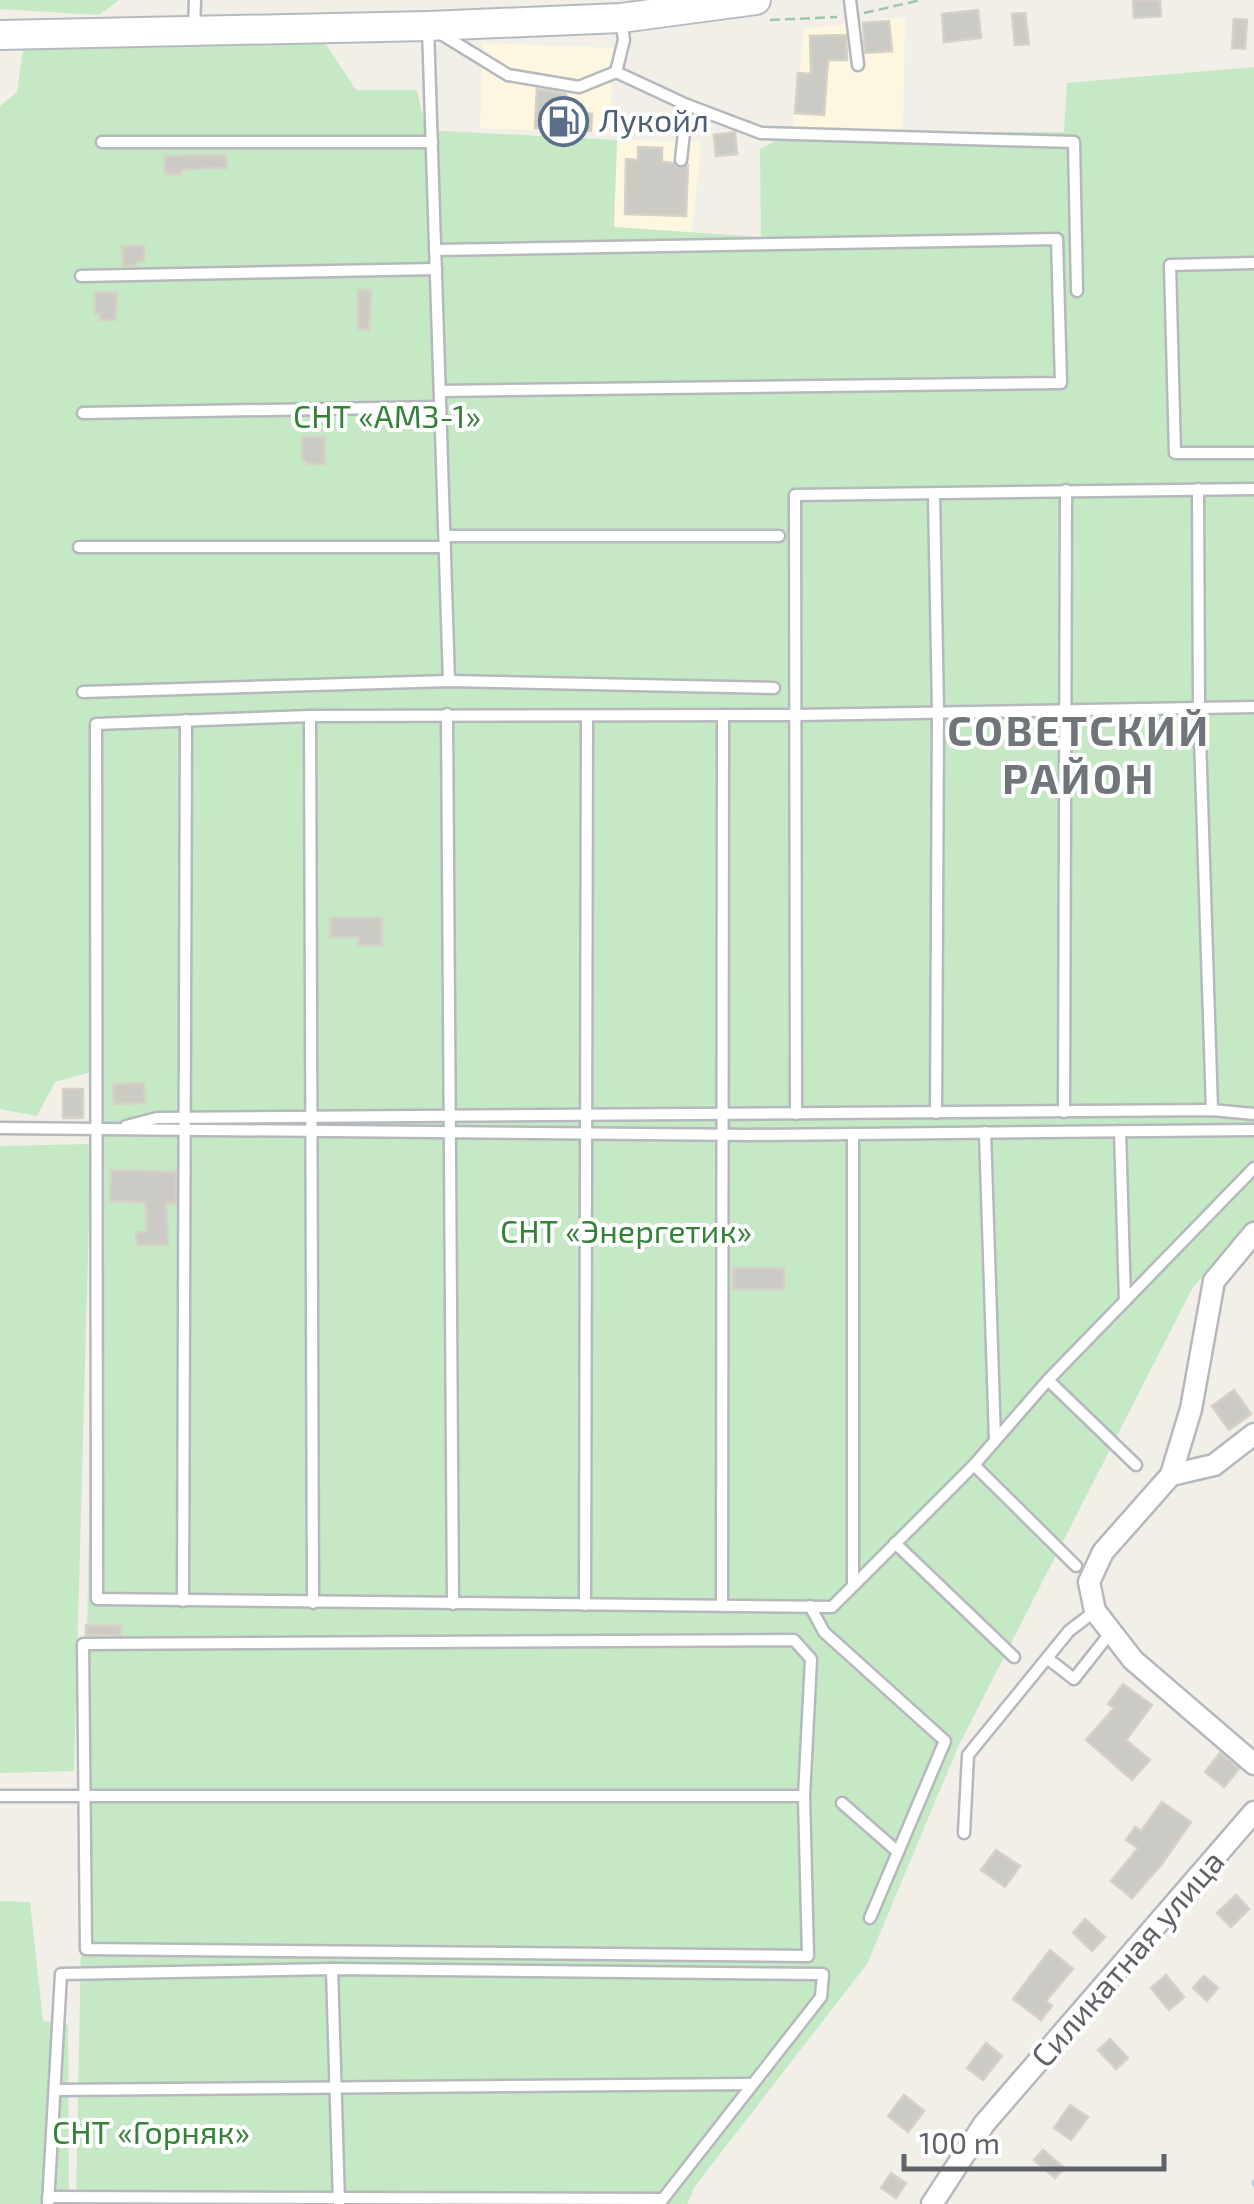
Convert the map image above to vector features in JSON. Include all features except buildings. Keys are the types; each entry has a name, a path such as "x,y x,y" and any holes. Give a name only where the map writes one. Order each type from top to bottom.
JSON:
{"street":[{"path":"0,35 620,18 755,0"},
{"path":"1254,1233 1214,1281 1191,1409 1171,1475 1103,1552 1089,1582 1095,1612 1133,1660 1254,1764"},
{"path":"1171,1475 1214,1465 1254,1434"},
{"name":"Силикатная улица","path":"932,2204 984,2124 1254,1812"}],"lane":[{"path":"194,29 195,0"},
{"path":"850,0 858,65"},
{"path":"616,72 624,40 620,18"},
{"path":"428,26 508,75 580,87 616,72 761,133 1074,142 1077,292"},
{"path":"428,26 449,680"},
{"path":"680,160 687,105"},
{"path":"102,142 432,142"},
{"path":"436,250 1058,239 1062,383 440,392"},
{"path":"1254,263 1170,266 1175,453 1254,453"},
{"path":"80,276 436,269"},
{"path":"83,413 440,407"},
{"path":"1198,489 1212,1110"},
{"path":"796,1114 795,494 1254,489"},
{"path":"1064,1112 1066,490"},
{"path":"934,494 938,711 936,1113"},
{"path":"79,547 779,536"},
{"path":"83,692 449,680 774,688"},
{"path":"1254,707 798,715 310,716 96,724 97,1599 832,1607 974,1465 1048,1380 1254,1168"},
{"path":"447,714 453,1604"},
{"path":"722,1606 723,714"},
{"path":"310,716 313,1602"},
{"path":"585,1605 587,716"},
{"path":"183,1602 186,720"},
{"path":"0,1128 112,1129 311,1117 1212,1110 1254,1114"},
{"path":"185,1124 311,1131 587,1134 1254,1130"},
{"path":"1120,1131 1124,1302"},
{"path":"986,1132 995,1441"},
{"path":"853,1134 853,1585"},
{"path":"1048,1380 1136,1465"},
{"path":"974,1465 1076,1566"},
{"path":"895,1543 1014,1658"},
{"path":"810,1606 824,1632 946,1741 870,1918"},
{"path":"964,1833 968,1754 1070,1631 1095,1612"},
{"path":"1047,1658 1074,1679 1111,1632"},
{"path":"794,1640 810,1659 804,1796 808,1956 86,1949 83,1796 83,1644 794,1640"},
{"path":"0,1796 804,1796"},
{"path":"842,1803 898,1852"},
{"path":"332,1970 339,2201"},
{"path":"332,1970 822,1974 821,1997 752,2084 660,2202 48,2200 61,1974 332,1970"},
{"path":"55,2090 752,2084"}],"path":[{"path":"755,0 754,21 852,16 922,0"}],"shaded area":[{"path":"905,17 903,132 793,132 804,29"},
{"path":"483,43 613,48 610,133 480,128"},
{"path":"617,140 701,142 692,233 614,227"}],"green space":[{"path":"0,0 119,0 99,15 0,9"},
{"name":"СНТ «Энергетик»","path":"321,37 356,90 417,90 426,130 617,140 614,227 761,237 760,149 793,132 1064,132 1067,83 1254,67 1254,1222 1193,1287 958,1747 867,1964 695,2186 687,2204 76,2204 98,1070 55,1082 37,1116 0,1109 0,106 17,92 23,50"},
{"path":"91,1144 74,1771 0,1773 0,1146"},
{"path":"0,1901 30,1902 43,2021 68,2025 69,2204 0,2204"}],"place":[{"name":"Лукойл","path":"564,121"}],"district":[{"name":"СОВЕТСКИЙ РАЙОН","path":"1079,755"}],"park label":[{"name":"СНТ «АМЗ-1»","path":"387,417"},
{"name":"СНТ «Горняк»","path":"151,2133"}]}
